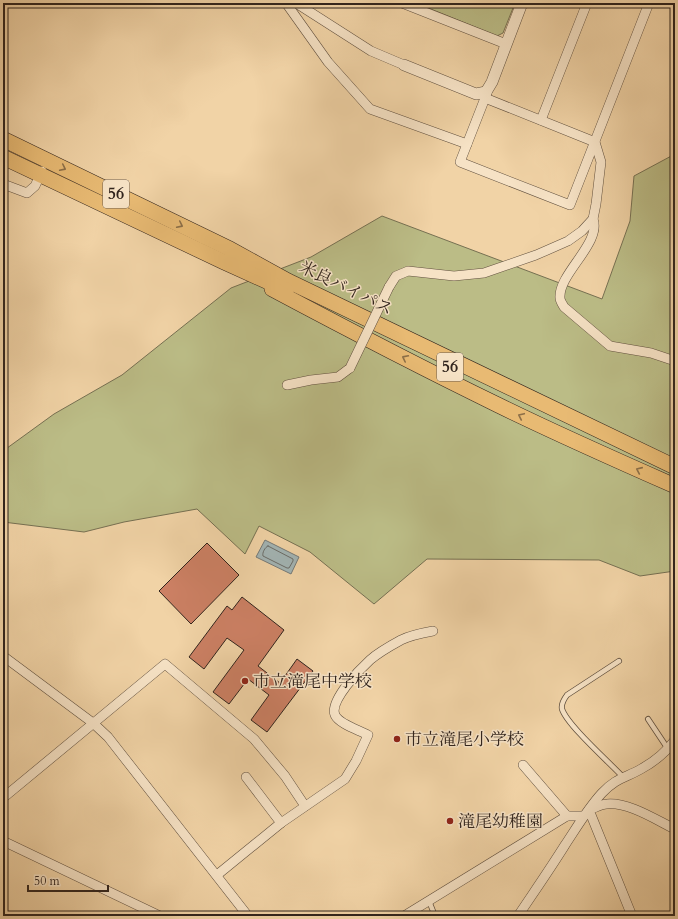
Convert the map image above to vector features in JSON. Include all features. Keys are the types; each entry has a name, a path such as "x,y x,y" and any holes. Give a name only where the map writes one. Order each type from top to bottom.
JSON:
{"main road":[{"name":"米良バイパス","path":"3,139 230,248 288,281 675,467"},
{"name":"米良バイパス","path":"3,157 224,262 344,316 675,474"},
{"path":"230,248 291,274 508,379 591,416 675,457"},
{"path":"224,262 269,288 499,406 675,486"}],"street":[{"path":"286,3 328,62 370,109 467,144"},
{"path":"296,3 371,51 404,65 476,94 486,92 492,82"},
{"path":"522,3 460,162 570,205 649,3"},
{"path":"541,120 587,3"},
{"path":"408,4 506,44"},
{"path":"485,98 595,142"},
{"path":"595,142 601,162 593,219 595,224 590,240 563,284 560,298 564,307 610,346 651,353 675,361"},
{"path":"3,184 27,193 36,186 41,175 44,159"},
{"path":"287,385 311,380 338,377 350,368 389,287 396,276 408,271 454,276 484,273 536,255 568,241 582,231 593,219"},
{"path":"217,876 281,823 345,779 356,761 368,735 338,720 334,713 335,704 342,692 356,674 370,660 388,647 417,634 433,631"},
{"path":"3,656 93,723 108,737 248,916"},
{"path":"3,798 165,664 254,739 285,776 305,806"},
{"path":"518,916 586,813 602,793 613,783 641,770 655,760 668,749 675,740"},
{"path":"523,765 567,816"},
{"path":"246,777 281,823"},
{"path":"404,916 567,816 586,813 607,804 621,805 673,826"},
{"path":"586,813 632,916"},
{"path":"3,841 160,916"}],"lane":[{"path":"619,661 567,695 562,703 562,709 573,727 624,777"},
{"path":"648,719 668,749"},
{"path":"429,901 435,916"}],"green space":[{"path":"420,3 515,3 503,33 497,36 421,5"},
{"path":"675,154 675,571 640,576 599,560 427,559 374,604 310,552 259,526 245,554 197,509 124,522 84,532 3,522 3,451 54,414 122,375 231,288 311,257 382,216 602,299 630,221 634,176"}],"water":[{"path":"265,540 299,557 291,574 256,557"}],"building":[{"path":"207,543 239,575 191,624 159,591"},
{"path":"242,597 284,630 258,666 280,683 297,659 313,671 267,732 251,720 269,695 248,679 229,704 213,692 244,650 227,638 204,669 189,657 227,606 232,610"}],"place":[{"name":"市立滝尾中学校","path":"245,681"},
{"name":"市立滝尾小学校","path":"397,739"},
{"name":"滝尾幼稚園","path":"450,821"}]}
